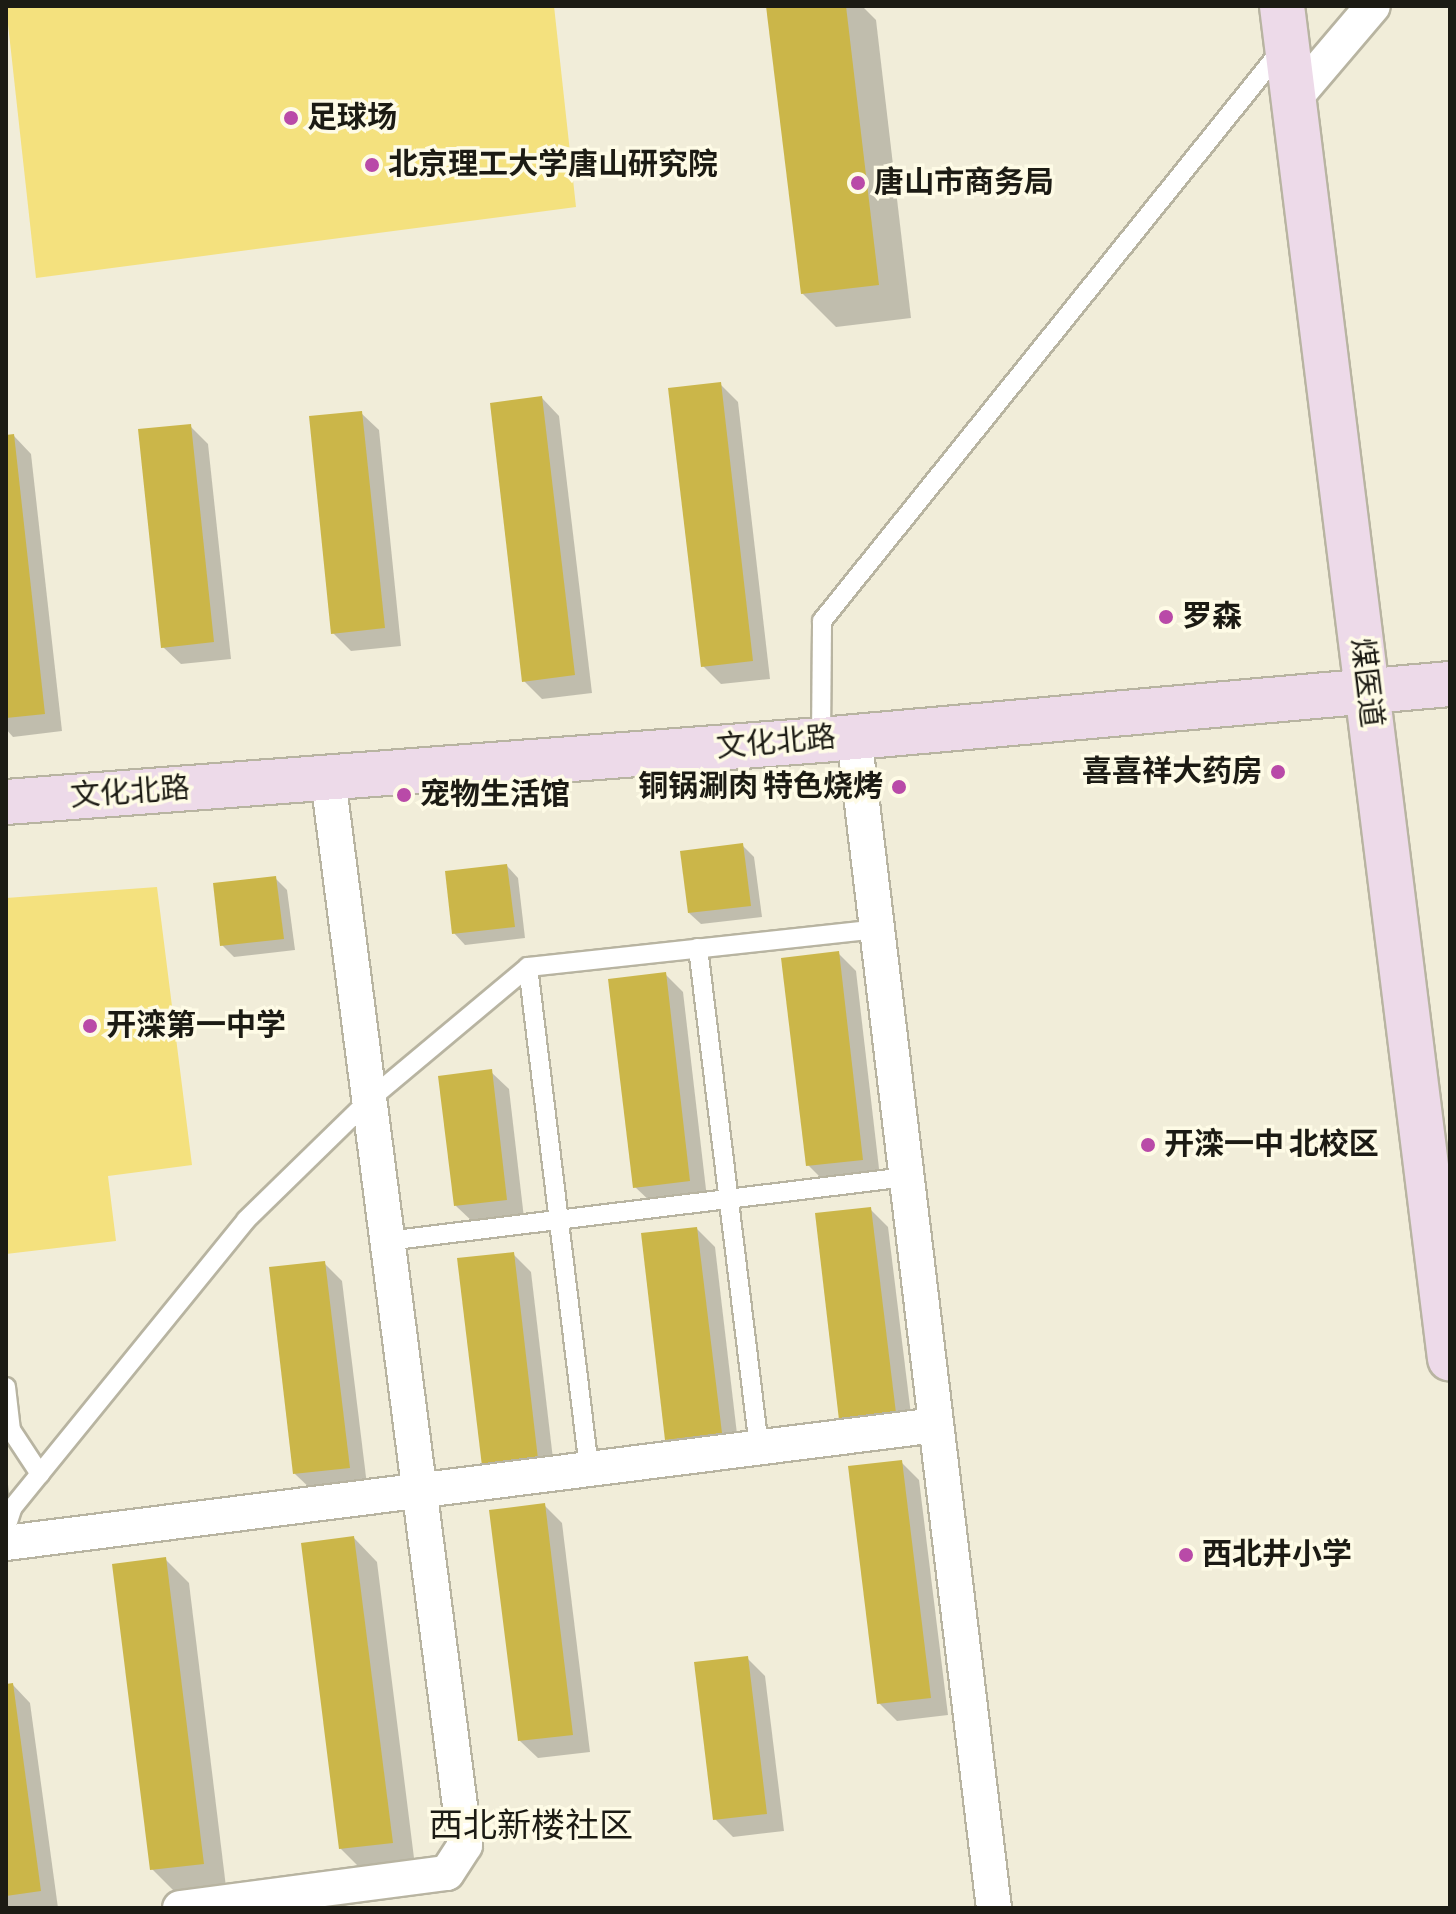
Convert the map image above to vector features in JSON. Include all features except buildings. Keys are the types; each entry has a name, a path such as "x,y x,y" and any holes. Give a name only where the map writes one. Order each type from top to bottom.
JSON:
{"street":[{"path":"1293,100 1373,6"},
{"name":"煤医道","path":"1284,25 1368,692 1439,1186 1450,1359"},
{"name":"文化北路","path":"6,802 838,738 1450,684"},
{"path":"838,738 875,929 994,1908"},
{"path":"180,1908 447,1873 465,1845 328,779"},
{"path":"6,1543 936,1425"}],"lane":[{"path":"838,738 822,621 1284,25"},
{"path":"6,1528 10,1507 246,1220 369,1100 528,967 875,929"},
{"path":"698,948 759,1447"},
{"path":"528,967 589,1468"},
{"path":"387,1241 906,1177"},
{"path":"6,1387 11,1430 40,1474"}],"shaded area":[{"name":"足球场","path":"6,6 554,6 576,207 36,278"},
{"name":"开滦第一中学","path":"157,887 192,1165 108,1176 116,1241 6,1254 6,898"}],"place":[{"name":"足球场","path":"291,118"},
{"name":"北京理工大学唐山研究院","path":"372,165"},
{"name":"唐山市商务局","path":"858,183"},
{"name":"罗森","path":"1166,617"},
{"name":"喜喜祥大药房","path":"1278,772"},
{"name":"铜锅涮肉 特色烧烤","path":"899,787"},
{"name":"宠物生活馆","path":"404,795"},
{"name":"开滦第一中学","path":"90,1026"},
{"name":"开滦一中 北校区","path":"1148,1145"},
{"name":"西北井小学","path":"1186,1555"}],"district":[{"name":"西北新楼社区","path":"531,1827"}]}
